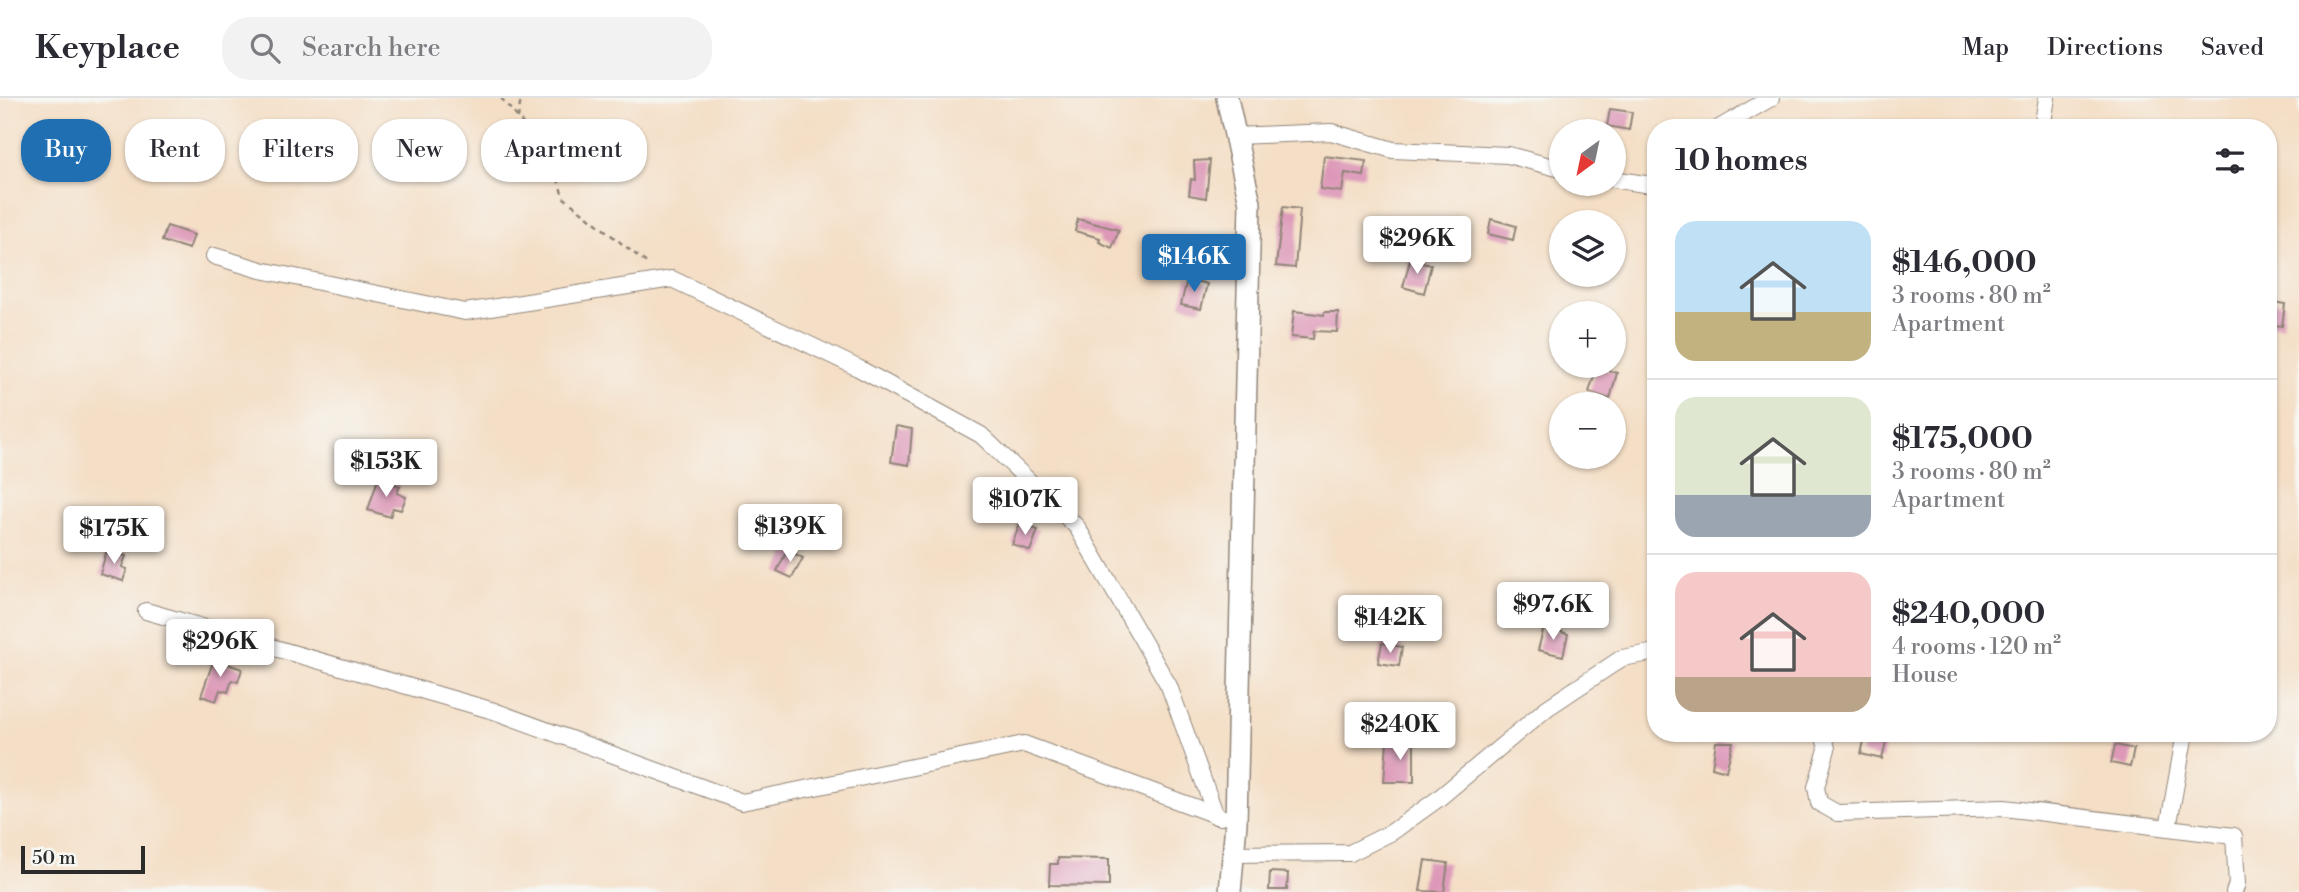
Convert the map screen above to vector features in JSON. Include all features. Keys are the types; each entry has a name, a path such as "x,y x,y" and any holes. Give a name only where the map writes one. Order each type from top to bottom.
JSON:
{"street":[{"path":"1226,819 1250,204 1227,98"},
{"path":"1735,119 1772,98"},
{"path":"2044,119 2048,98"},
{"path":"1235,136 1331,132 1393,150 1508,155 1549,166"},
{"path":"1626,181 1647,184"},
{"path":"214,256 261,270 466,312 672,279 858,368 981,435 1077,527 1169,686 1226,819 1234,854 1230,892"},
{"path":"146,611 494,711 742,802 1024,744 1226,819"},
{"path":"1234,854 1350,853 1392,832 1420,812 1547,708 1611,665 1622,658 1647,654"},
{"path":"1825,742 1827,748 1816,787 1819,803 1838,813 2004,808 2234,836 2237,884 2234,892"},
{"path":"2168,828 2183,742"}],"path":[{"path":"501,98 552,158 563,197 668,280"},
{"path":"517,118 521,98"}],"building":[{"path":"1610,109 1632,112 1629,130 1626,129 1626,119 1608,119"},
{"path":"1324,156 1366,161 1364,176 1345,173 1342,192 1320,189"},
{"path":"1210,160 1206,198 1189,195 1191,179 1195,180 1194,161"},
{"path":"1283,207 1300,209 1295,268 1276,266"},
{"path":"1078,219 1119,230 1112,248 1099,242 1100,238 1075,231"},
{"path":"1491,219 1516,226 1513,240 1488,234"},
{"path":"167,226 194,235 189,249 162,241"},
{"path":"1410,260 1431,265 1424,293 1403,287"},
{"path":"1187,279 1207,284 1201,309 1181,305"},
{"path":"2277,303 2285,304 2282,326 2277,325"},
{"path":"1294,311 1324,315 1325,312 1338,312 1337,332 1314,331 1313,339 1291,337"},
{"path":"1593,378 1616,378 1612,392 1589,392"},
{"path":"896,426 912,429 909,465 891,462"},
{"path":"378,479 400,486 397,493 406,497 401,510 393,508 390,517 368,510"},
{"path":"1020,523 1038,530 1030,551 1012,544"},
{"path":"107,550 126,556 122,567 127,569 123,581 100,574"},
{"path":"787,550 803,558 792,578 777,571"},
{"path":"1544,627 1568,634 1563,656 1538,650"},
{"path":"1382,643 1402,647 1399,666 1378,663"},
{"path":"214,659 242,669 238,682 232,680 228,692 220,690 216,701 201,696"},
{"path":"1414,740 1414,782 1384,782 1387,741"},
{"path":"1716,742 1733,742 1726,771 1712,767"},
{"path":"1864,742 1886,742 1882,759 1861,754"},
{"path":"2115,745 2134,749 2130,767 2111,763"},
{"path":"1058,858 1109,859 1109,886 1049,885 1050,864 1058,864"},
{"path":"1425,860 1448,863 1444,892 1420,891"},
{"path":"1270,872 1288,873 1287,890 1269,890"}]}
